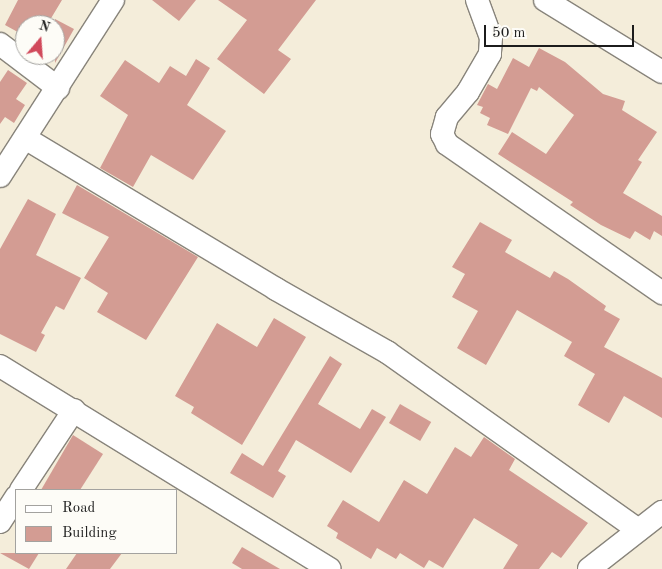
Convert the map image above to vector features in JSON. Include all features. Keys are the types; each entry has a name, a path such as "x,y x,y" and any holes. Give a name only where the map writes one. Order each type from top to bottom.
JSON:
{"street":[{"path":"0,176 113,0"},
{"path":"477,0 491,38 490,54 468,92 447,118 442,134 447,144 662,293"},
{"path":"545,0 662,72"},
{"path":"0,44 58,88"},
{"path":"25,138 388,352 638,530"},
{"path":"0,366 330,569"},
{"path":"22,489 74,410"},
{"path":"0,522 15,499"},
{"path":"590,569 662,512"}],"building":[{"path":"18,0 62,0 53,15 15,15 15,30 5,25"},
{"path":"152,0 196,0 179,21"},
{"path":"218,0 316,0 278,50 291,59 264,94 217,59 247,20"},
{"path":"65,24 74,29 65,45"},
{"path":"539,48 565,62 603,94 625,101 622,110 657,132 638,160 642,162 623,193 662,216 662,236 654,231 650,240 635,231 630,239 601,225 570,205 573,202 498,154 512,132 546,154 574,115 539,87 537,91 531,88 508,134 487,125 490,118 480,113 483,107 477,105 488,84 497,89 513,58 529,67"},
{"path":"196,59 210,68 187,105 226,131 193,180 151,155 133,187 100,168 128,115 100,96 125,60 159,83 170,66 186,76"},
{"path":"8,70 27,83 16,99 25,105 14,123 5,117 0,124 0,82"},
{"path":"77,185 198,257 146,340 97,312 108,293 84,278 109,237 62,213"},
{"path":"28,199 56,214 36,255 81,278 64,310 56,306 41,333 45,335 36,352 0,334 0,249"},
{"path":"480,222 512,240 505,252 550,278 554,271 568,279 606,306 604,310 620,319 604,347 662,378 662,418 624,396 609,423 578,405 595,374 564,356 572,342 517,310 486,365 457,348 478,311 452,297 465,274 452,267"},
{"path":"274,318 306,337 242,445 191,413 194,407 175,396 217,323 257,347"},
{"path":"330,356 342,364 318,404 360,429 372,409 386,417 351,473 296,440 278,471 286,476 273,498 230,473 242,453 263,466"},
{"path":"400,404 431,422 420,441 389,423"},
{"path":"73,435 103,454 81,489 42,489"},
{"path":"484,437 515,459 509,470 588,523 561,558 552,552 539,569 503,569 518,545 474,518 443,568 429,560 424,568 400,553 396,559 377,548 371,559 336,538 338,533 327,526 343,500 379,522 404,480 427,494 455,447 471,457"},
{"path":"242,547 280,569 242,569 232,563"},
{"path":"0,553 38,554 29,569"},
{"path":"76,554 121,554 110,569 66,569"}]}
